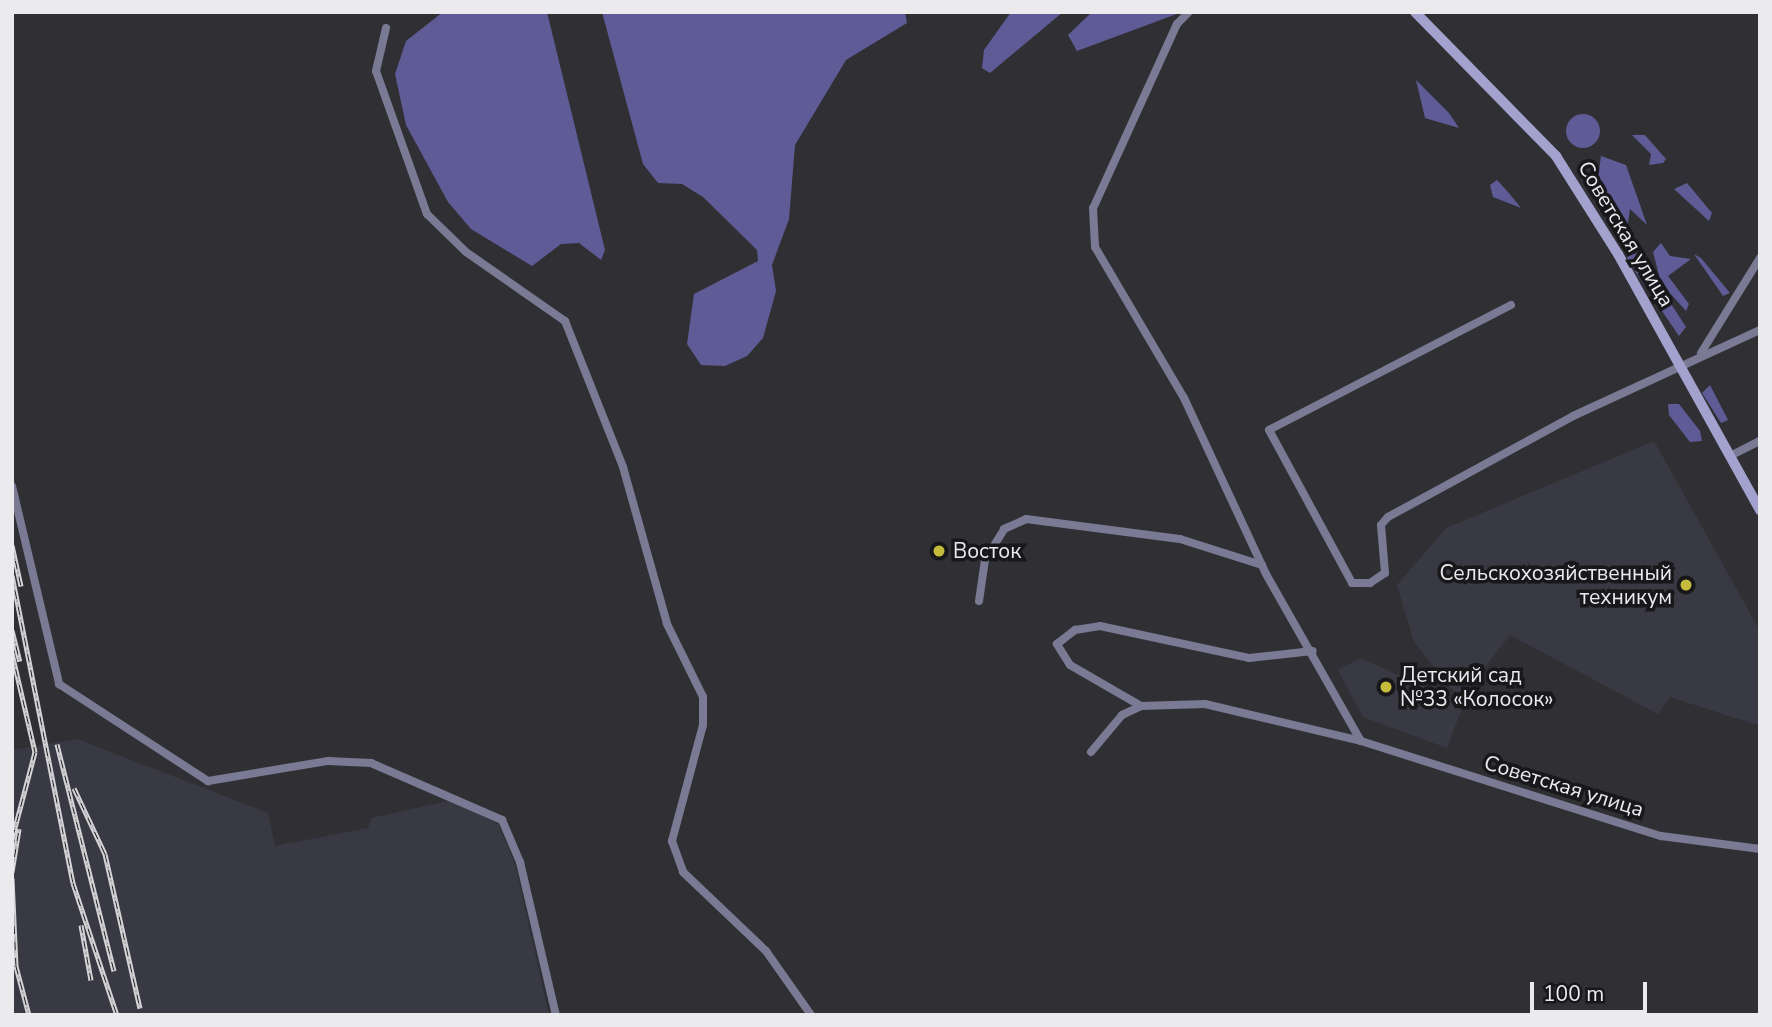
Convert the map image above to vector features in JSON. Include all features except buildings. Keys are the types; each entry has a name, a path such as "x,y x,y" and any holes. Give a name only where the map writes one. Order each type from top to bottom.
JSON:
{"main road":[{"name":"Советская улица","path":"1415,12 1556,156 1681,364 1760,510"}],"street":[{"path":"1189,12 1177,24 1093,208 1095,247 1184,398 1262,565 1313,651 1361,741"},
{"path":"386,28 376,71 427,214 466,252 565,321 622,467 667,624 703,697 703,725 672,841 683,872 766,951 811,1015"},
{"path":"1700,355 1760,258"},
{"path":"1511,305 1269,430 1352,583 1370,583 1385,573 1381,525 1388,517 1681,364 1760,330"},
{"path":"1730,456 1760,441"},
{"path":"12,486 59,684 208,781 328,761 371,763 502,820 520,862 556,1015"},
{"path":"979,601 985,560 1004,529 1026,519 1181,539 1262,565"},
{"path":"1141,706 1070,665 1057,644 1075,630 1100,626 1249,658 1313,651"},
{"name":"Советская улица","path":"1141,706 1205,704 1361,741 1661,836 1760,849"},
{"path":"1091,752 1122,715 1141,706"}],"shaded area":[{"path":"443,12 547,12 605,250 601,260 579,243 561,244 532,266 471,229 448,202 406,125 395,74 406,41"},
{"path":"602,12 905,12 907,23 846,60 795,145 789,219 772,265 776,291 763,338 747,356 725,366 701,365 687,344 694,294 758,261 757,250 703,197 682,184 658,183 643,164"},
{"path":"1011,12 1063,12 990,73 982,68 984,50"},
{"path":"1092,12 1182,12 1077,51 1068,35"},
{"path":"1416,80 1449,113 1459,128 1425,118"},
{"path":"1583,114 1595,119 1600,131 1595,143 1583,148 1571,143 1566,131 1571,119"},
{"path":"1632,135 1645,135 1666,159 1663,163 1649,165 1651,154"},
{"path":"1601,156 1626,165 1647,225 1630,209 1627,230 1611,228 1595,198"},
{"path":"1497,180 1521,208 1493,197 1490,185"},
{"path":"1687,183 1712,213 1709,221 1674,189"},
{"path":"1661,243 1670,256 1691,259 1668,276 1689,304 1686,311 1661,283 1653,252"},
{"path":"1638,253 1686,327 1679,336 1628,261 1627,256"},
{"path":"1694,254 1701,258 1730,293 1723,296"},
{"path":"1710,385 1728,420 1721,423 1702,393"},
{"path":"1668,404 1679,404 1700,431 1702,441 1690,442 1669,415"},
{"path":"1654,441 1760,631 1760,726 1670,697 1658,714 1510,635 1460,699 1414,642 1397,585 1446,528"},
{"name":"Детский сад №33 «Колосок»","path":"1361,658 1463,705 1447,748 1363,717 1338,670"},
{"path":"77,739 268,813 275,846 368,828 371,818 453,800 498,824 515,864 549,1015 12,1015 12,750"}],"railway":[{"path":"12,545 21,586"},
{"path":"12,575 73,883 117,1015"},
{"path":"12,630 20,661"},
{"path":"12,653 35,752 12,839"},
{"path":"57,744 114,971"},
{"path":"74,788 105,854 140,1008"},
{"path":"12,872 19,829"},
{"path":"12,878 16,966 29,1015"},
{"path":"81,925 91,980"}],"place":[{"name":"Восток","path":"939,551"},
{"name":"Сельскохозяйственный техникум","path":"1686,585"},
{"name":"Детский сад №33 «Колосок»","path":"1386,687"}]}
